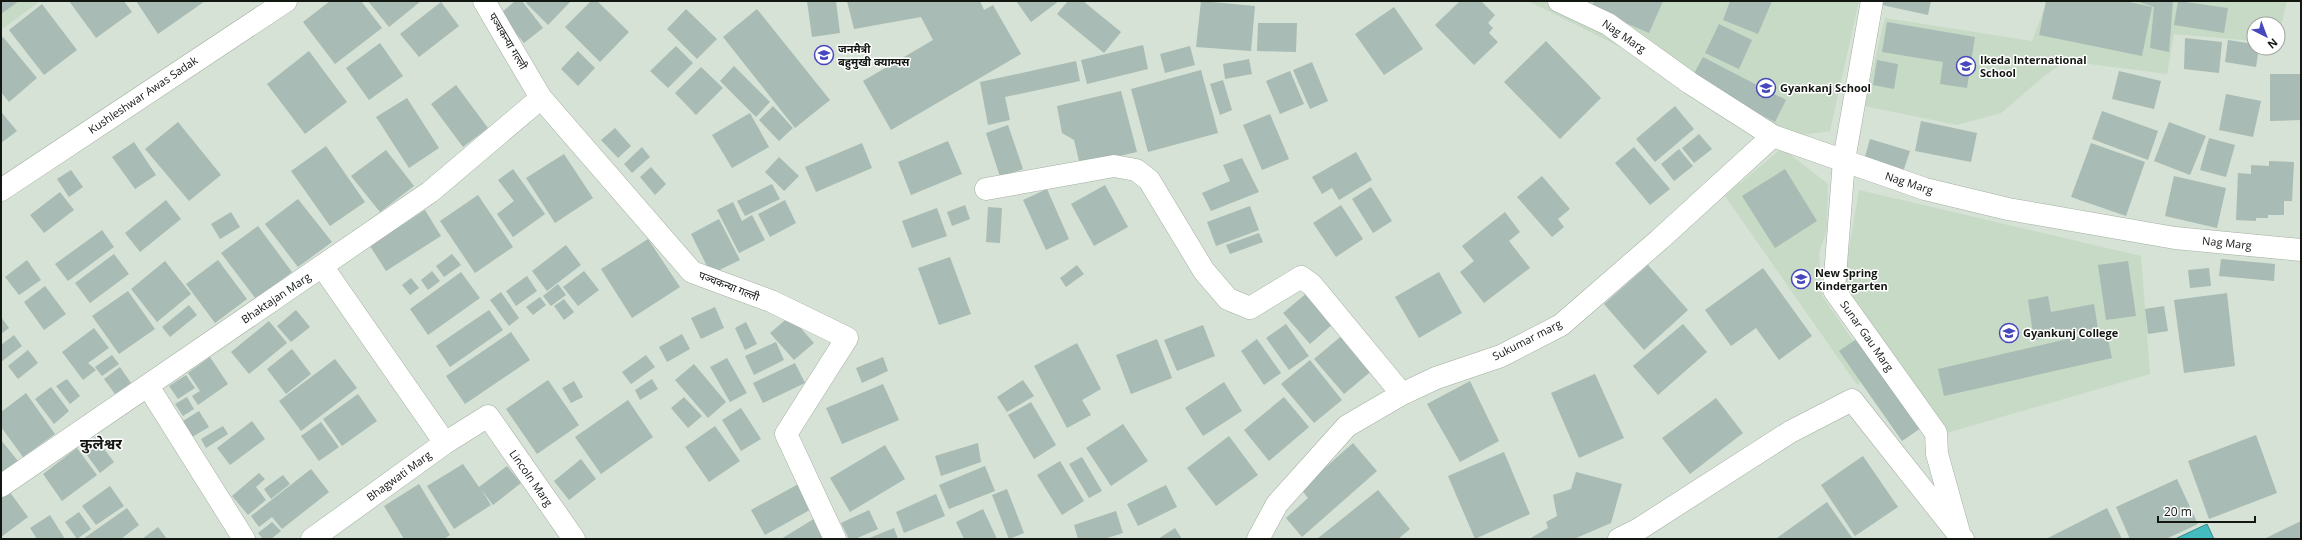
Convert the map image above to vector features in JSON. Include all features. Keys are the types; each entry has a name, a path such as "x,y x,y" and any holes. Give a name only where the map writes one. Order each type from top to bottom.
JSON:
{"street":[{"name":"Kushleshwar Awas Sadak","path":"1,190 286,1"},
{"name":"पञ्चकन्या गल्ली","path":"484,1 541,98 692,272 771,302 847,338 786,434 835,539"},
{"name":"Nag Marg","path":"1559,1 1608,24 1690,83 1773,136 1925,189 2008,209 2175,238 2301,250"},
{"name":"Sunar Gau Marg","path":"1872,1 1844,160 1834,290 1936,433 1937,454 1961,538"},
{"name":"Bhaktajan Marg","path":"1,486 430,192 541,98"},
{"name":"Sukumar marg","path":"1258,539 1277,504 1347,426 1402,394 1436,378 1501,356 1561,325 1659,240 1773,136"},
{"path":"986,189 1114,166 1136,170 1149,180 1204,272 1228,299 1250,308 1301,277 1312,285 1402,394"},
{"path":"322,266 445,443"},
{"path":"148,386 244,539"},
{"path":"1619,539 1639,529 1790,432 1852,400 1961,538"},
{"name":"Bhagwati Marg","path":"312,539 445,443 488,416"},
{"name":"Lincoln Marg","path":"488,416 574,539"}],"shaded area":[{"path":"1,1 40,1 1,30"},
{"name":"Gyankanj School","path":"1528,1 1859,1 1830,131 1780,138 1664,69"},
{"name":"Ikeda International School","path":"2047,1 2287,1 2284,16 2246,16 2246,40 2174,34 2167,74 2066,61 2043,77 2001,113 1957,125 1864,106 1885,18 2032,41"},
{"name":"New Spring Kindergarten","path":"1782,148 1828,184 1827,230 1819,253 1822,296 1875,372 1857,385 1725,196"},
{"name":"Gyankunj College","path":"1859,190 2141,256 2150,374 1943,434 1842,291"}],"water":[{"path":"2207,524 2214,539 2175,539"}],"building":[{"path":"1,1 19,1 1,14"},
{"path":"69,1 124,1 132,12 96,38"},
{"path":"136,1 205,1 158,34"},
{"path":"330,1 361,1 382,28 335,64 303,22"},
{"path":"368,1 421,1 389,27"},
{"path":"515,1 522,1 543,28 524,43 500,14"},
{"path":"528,1 571,1 548,25 526,3"},
{"path":"591,1 597,1 629,32 600,62 565,27"},
{"path":"807,1 836,1 840,33 812,37"},
{"path":"847,1 980,1 984,10 993,5 1021,54 891,130 863,81 933,40 921,17 854,29"},
{"path":"1016,1 1059,1 1031,22"},
{"path":"1068,1 1083,1 1121,32 1104,53 1057,14"},
{"path":"1201,1 1255,6 1251,51 1196,47"},
{"path":"1460,1 1481,1 1495,15 1488,23 1493,28 1489,33 1498,42 1474,65 1435,25"},
{"path":"1594,1 1663,1 1649,33 1591,8"},
{"path":"1730,1 1772,1 1758,34 1723,20"},
{"path":"1883,1 1931,1 1928,15 1882,5"},
{"path":"2046,1 2125,1 2152,7 2142,56 2039,35"},
{"path":"2136,1 2173,1 2169,52 2150,48 2154,7"},
{"path":"2178,1 2228,8 2224,33 2174,25"},
{"path":"441,2 459,26 419,57 400,34"},
{"path":"42,4 77,50 44,75 9,30"},
{"path":"1394,7 1423,49 1384,75 1355,34"},
{"path":"686,9 717,39 697,59 667,29"},
{"path":"757,9 830,100 795,128 723,37"},
{"path":"1887,22 1975,37 1967,88 1940,84 1943,62 1882,52"},
{"path":"1258,23 1297,23 1296,52 1257,51"},
{"path":"1719,24 1752,40 1739,69 1705,53"},
{"path":"3,37 37,78 9,102 1,92 1,38"},
{"path":"2185,38 2222,42 2219,73 2184,69"},
{"path":"2228,40 2246,43 2246,56 2258,56 2256,67 2225,62"},
{"path":"1546,41 1601,98 1560,139 1504,82"},
{"path":"380,43 403,76 369,100 346,68"},
{"path":"1143,45 1148,69 1087,84 1081,60"},
{"path":"676,46 693,63 668,88 650,71"},
{"path":"1190,46 1195,65 1165,73 1160,54"},
{"path":"309,51 347,102 305,134 267,84"},
{"path":"578,51 595,68 578,86 561,69"},
{"path":"1703,57 1786,100 1775,122 1691,79"},
{"path":"1249,59 1252,74 1225,79 1223,64"},
{"path":"1877,60 1898,64 1894,89 1873,85"},
{"path":"1076,61 1080,81 1005,97 1010,120 988,125 980,82"},
{"path":"1312,62 1328,101 1310,109 1293,70"},
{"path":"734,66 770,102 756,117 720,81"},
{"path":"701,67 723,88 696,115 675,93"},
{"path":"1201,70 1218,133 1148,152 1131,89"},
{"path":"1290,71 1304,104 1280,114 1266,81"},
{"path":"2119,71 2161,81 2154,109 2112,99"},
{"path":"2270,74 2301,74 2301,120 2270,121"},
{"path":"1223,80 1232,110 1220,115 1210,84"},
{"path":"456,85 488,128 463,147 431,104"},
{"path":"1121,91 1137,152 1080,165 1074,140 1062,133 1057,106"},
{"path":"2226,94 2261,101 2253,137 2219,130"},
{"path":"407,98 439,148 409,168 376,117"},
{"path":"773,106 793,128 779,141 759,120"},
{"path":"1675,106 1694,129 1655,162 1636,139"},
{"path":"2102,111 2158,131 2148,160 2092,139"},
{"path":"2,113 17,131 1,143 1,114"},
{"path":"750,113 769,147 732,168 712,135"},
{"path":"1270,114 1289,159 1262,170 1243,125"},
{"path":"1921,121 1977,133 1971,162 1915,151"},
{"path":"178,122 221,175 189,201 145,149"},
{"path":"2169,122 2206,136 2190,175 2154,161"},
{"path":"1008,125 1023,169 1000,177 986,133"},
{"path":"615,128 631,146 618,158 601,140"},
{"path":"1699,134 1712,149 1694,163 1682,148"},
{"path":"2209,138 2235,145 2226,177 2200,170"},
{"path":"1870,139 1910,151 1903,172 1864,160"},
{"path":"948,141 962,174 911,195 898,162"},
{"path":"134,142 156,175 135,189 112,157"},
{"path":"862,143 872,168 816,192 805,167"},
{"path":"2091,143 2145,162 2126,216 2071,197"},
{"path":"326,146 365,202 330,226 291,171"},
{"path":"642,147 650,157 632,173 624,164"},
{"path":"1634,147 1670,189 1650,205 1615,163"},
{"path":"1679,149 1693,166 1674,181 1661,164"},
{"path":"386,150 414,186 380,212 351,176"},
{"path":"1356,152 1372,180 1339,200 1332,188 1322,194 1312,177"},
{"path":"564,154 593,198 555,223 526,178"},
{"path":"779,157 799,176 784,191 765,172"},
{"path":"1242,158 1259,192 1211,211 1202,193 1230,181 1223,165"},
{"path":"2269,161 2294,162 2292,201 2284,201 2284,215 2268,215 2268,218 2256,218 2256,221 2236,220 2238,173 2251,174 2251,165 2269,166"},
{"path":"651,167 666,184 655,195 640,177"},
{"path":"513,169 545,214 513,237 497,214 514,201 498,180"},
{"path":"1785,169 1817,221 1775,248 1742,196"},
{"path":"71,170 83,187 69,197 57,179"},
{"path":"1542,176 1570,209 1558,219 1564,227 1552,237 1517,197"},
{"path":"2174,176 2226,188 2217,228 2165,216"},
{"path":"772,184 780,199 745,216 737,201"},
{"path":"1105,185 1128,227 1094,246 1071,204"},
{"path":"1371,187 1392,221 1373,233 1352,199"},
{"path":"1047,189 1069,239 1046,250 1023,200"},
{"path":"60,192 74,210 44,233 30,215"},
{"path":"478,195 513,247 475,273 440,221"},
{"path":"298,199 332,242 298,267 265,224"},
{"path":"166,200 181,219 140,252 125,233"},
{"path":"785,200 796,223 770,237 758,214"},
{"path":"733,202 742,221 752,215 765,240 739,253 717,210"},
{"path":"965,205 970,219 952,226 947,212"},
{"path":"1341,205 1363,239 1336,257 1313,223"},
{"path":"1250,206 1259,230 1216,246 1207,222"},
{"path":"988,207 1002,208 1000,243 986,242"},
{"path":"937,208 947,236 912,248 902,221"},
{"path":"425,210 441,236 386,271 370,246"},
{"path":"231,212 240,227 220,239 211,224"},
{"path":"1505,212 1520,232 1509,241 1530,268 1484,303 1460,272 1474,261 1462,246"},
{"path":"719,219 740,260 711,274 691,234"},
{"path":"258,226 292,272 256,299 221,253"},
{"path":"102,230 114,247 68,281 55,264"},
{"path":"1259,233 1263,242 1230,254 1226,245"},
{"path":"648,239 680,287 632,318 601,269"},
{"path":"566,245 581,265 547,291 532,271"},
{"path":"114,254 129,274 90,303 75,283"},
{"path":"452,254 461,265 444,277 436,266"},
{"path":"950,257 971,314 939,325 918,268"},
{"path":"2221,259 2275,264 2274,281 2219,276"},
{"path":"27,260 41,280 19,295 5,277"},
{"path":"218,260 247,299 215,323 186,284"},
{"path":"165,261 191,294 157,322 131,289"},
{"path":"2128,261 2136,316 2106,320 2098,265"},
{"path":"1077,265 1084,274 1066,287 1060,278"},
{"path":"1648,265 1688,310 1644,350 1604,304"},
{"path":"1763,268 1812,336 1779,360 1756,328 1731,346 1705,310"},
{"path":"2209,268 2211,286 2190,288 2188,270"},
{"path":"432,271 440,281 428,290 421,280"},
{"path":"584,271 599,290 578,306 563,287"},
{"path":"461,272 480,298 428,335 410,309"},
{"path":"1439,272 1462,313 1419,338 1395,297"},
{"path":"527,276 537,291 516,306 506,291"},
{"path":"411,278 419,288 410,295 402,285"},
{"path":"558,284 566,295 551,306 543,296"},
{"path":"45,286 66,314 44,330 24,302"},
{"path":"128,291 155,329 119,354 92,316"},
{"path":"501,292 519,318 509,326 490,300"},
{"path":"1308,292 1334,323 1310,344 1283,313"},
{"path":"2227,293 2235,366 2184,373 2174,300"},
{"path":"2048,296 2051,312 2094,304 2098,329 2034,340 2028,300"},
{"path":"540,297 546,305 533,315 526,307"},
{"path":"564,299 574,312 564,320 554,306"},
{"path":"189,305 197,315 170,337 162,327"},
{"path":"2164,306 2168,331 2148,334 2145,309"},
{"path":"715,307 724,328 701,339 691,318"},
{"path":"296,310 310,327 291,342 277,326"},
{"path":"489,310 503,330 450,367 436,346"},
{"path":"790,316 814,343 794,360 770,333"},
{"path":"1,317 9,328 1,334"},
{"path":"269,321 287,343 249,374 231,352"},
{"path":"746,322 757,344 745,350 735,328"},
{"path":"1286,324 1309,356 1289,370 1266,338"},
{"path":"1683,324 1707,352 1658,395 1633,366"},
{"path":"1203,325 1215,356 1177,371 1164,340"},
{"path":"94,328 109,348 88,363 96,370 83,380 62,352"},
{"path":"2106,330 2112,358 1944,396 1938,369"},
{"path":"511,332 530,360 465,404 446,376"},
{"path":"1345,333 1375,368 1344,394 1314,359"},
{"path":"682,334 690,349 667,362 659,347"},
{"path":"14,335 22,346 1,362 1,345"},
{"path":"1858,338 1921,428 1902,441 1839,351"},
{"path":"1157,339 1172,378 1131,394 1116,355"},
{"path":"1257,339 1281,373 1264,385 1241,351"},
{"path":"776,342 784,360 754,375 745,356"},
{"path":"1077,343 1101,389 1082,400 1091,415 1067,428 1034,366"},
{"path":"292,349 311,374 286,394 267,369"},
{"path":"28,350 38,363 18,379 8,366"},
{"path":"112,355 119,364 102,376 95,367"},
{"path":"646,355 655,367 631,384 622,372"},
{"path":"210,357 228,384 198,405 192,396 200,391 188,373"},
{"path":"883,357 888,371 862,383 856,368"},
{"path":"727,358 747,393 730,402 710,367"},
{"path":"335,359 357,388 301,431 279,401"},
{"path":"1310,360 1342,400 1314,423 1281,384"},
{"path":"795,363 805,383 763,403 753,383"},
{"path":"694,364 726,402 708,418 675,380"},
{"path":"120,367 131,383 115,394 104,379"},
{"path":"1595,374 1624,438 1579,458 1551,393"},
{"path":"186,375 195,388 178,399 169,386"},
{"path":"67,379 80,396 70,404 56,386"},
{"path":"652,379 658,389 640,400 635,390"},
{"path":"548,380 579,425 537,454 506,409"},
{"path":"1023,380 1034,396 1007,412 997,397"},
{"path":"574,381 583,397 571,403 562,388"},
{"path":"1470,381 1499,441 1460,462 1427,404"},
{"path":"1224,382 1242,411 1203,436 1185,408"},
{"path":"883,384 899,420 842,444 826,408"},
{"path":"51,387 69,411 54,424 35,399"},
{"path":"26,393 55,434 23,457 1,427 1,412"},
{"path":"358,394 377,421 342,446 323,419"},
{"path":"187,397 194,409 183,416 175,404"},
{"path":"684,397 702,416 688,428 671,408"},
{"path":"1284,397 1309,427 1269,461 1244,430"},
{"path":"1716,398 1743,433 1690,474 1662,438"},
{"path":"628,400 653,437 601,474 575,437"},
{"path":"1031,402 1056,445 1034,459 1008,415"},
{"path":"741,408 761,439 741,451 722,420"},
{"path":"199,411 209,427 192,437 183,421"},
{"path":"252,421 265,439 230,465 217,448"},
{"path":"321,422 339,447 319,461 301,436"},
{"path":"1123,424 1148,461 1111,486 1086,448"},
{"path":"223,426 228,434 206,448 201,439"},
{"path":"715,426 740,461 709,482 685,447"},
{"path":"2256,435 2277,493 2209,519 2188,461"},
{"path":"1229,436 1258,475 1216,506 1187,468"},
{"path":"95,437 114,462 100,473 81,447"},
{"path":"1,440 18,461 1,474"},
{"path":"978,443 981,462 941,476 935,456"},
{"path":"1353,443 1377,471 1302,537 1286,518 1308,498 1301,489"},
{"path":"885,445 905,479 850,512 830,478"},
{"path":"77,448 97,475 62,501 43,474"},
{"path":"1504,452 1530,514 1475,539 1448,476"},
{"path":"1863,456 1898,507 1855,536 1821,485"},
{"path":"1082,457 1102,491 1089,498 1069,464"},
{"path":"581,459 596,479 569,500 554,481"},
{"path":"1060,461 1084,501 1062,515 1037,475"},
{"path":"463,464 479,487 507,466 521,483 493,505 481,489 491,505 454,529 427,486"},
{"path":"985,466 995,491 949,509 939,485"},
{"path":"311,469 329,492 282,529 272,517 259,527 251,516"},
{"path":"1576,472 1622,484 1611,523 1574,539 1529,539 1548,528 1546,522 1557,516 1553,495 1571,489"},
{"path":"259,473 265,479 256,487 266,500 248,515 232,496"},
{"path":"283,475 290,484 271,499 264,489"},
{"path":"2177,479 2198,524 2166,539 2130,539 2116,507"},
{"path":"802,482 815,507 765,535 751,510"},
{"path":"419,484 450,535 444,539 404,539 384,506"},
{"path":"1166,485 1177,507 1138,526 1127,504"},
{"path":"110,486 124,506 96,525 82,506"},
{"path":"1007,489 1024,533 1009,539 992,495"},
{"path":"1378,490 1410,529 1398,539 1317,539"},
{"path":"9,491 28,517 1,537 1,498"},
{"path":"936,494 945,516 904,533 896,512"},
{"path":"1827,502 1853,539 1777,538"},
{"path":"127,508 139,525 121,539 83,539"},
{"path":"2107,508 2122,539 2046,539"},
{"path":"983,509 997,539 964,539 956,522"},
{"path":"869,510 878,529 855,539 849,539 841,523"},
{"path":"1116,511 1123,533 1104,539 1078,539 1074,525"},
{"path":"79,512 91,529 77,539 65,522"},
{"path":"50,515 65,539 37,539 30,528"},
{"path":"817,517 830,539 781,539"},
{"path":"2301,521 2301,539 2264,539"},
{"path":"272,522 281,531 271,539 263,539 258,533"},
{"path":"158,527 167,539 142,539"},
{"path":"894,528 898,539 867,539"},
{"path":"1175,528 1182,539 1158,539"}],"place":[{"name":"जनमैत्री बहुमुखी क्याम्पस","path":"824,55"},
{"name":"Ikeda International School","path":"1966,66"},
{"name":"Gyankanj School","path":"1766,88"},
{"name":"New Spring Kindergarten","path":"1801,279"},
{"name":"Gyankunj College","path":"2009,333"}],"district":[{"name":"कुलेश्वर","path":"101,444"}]}
